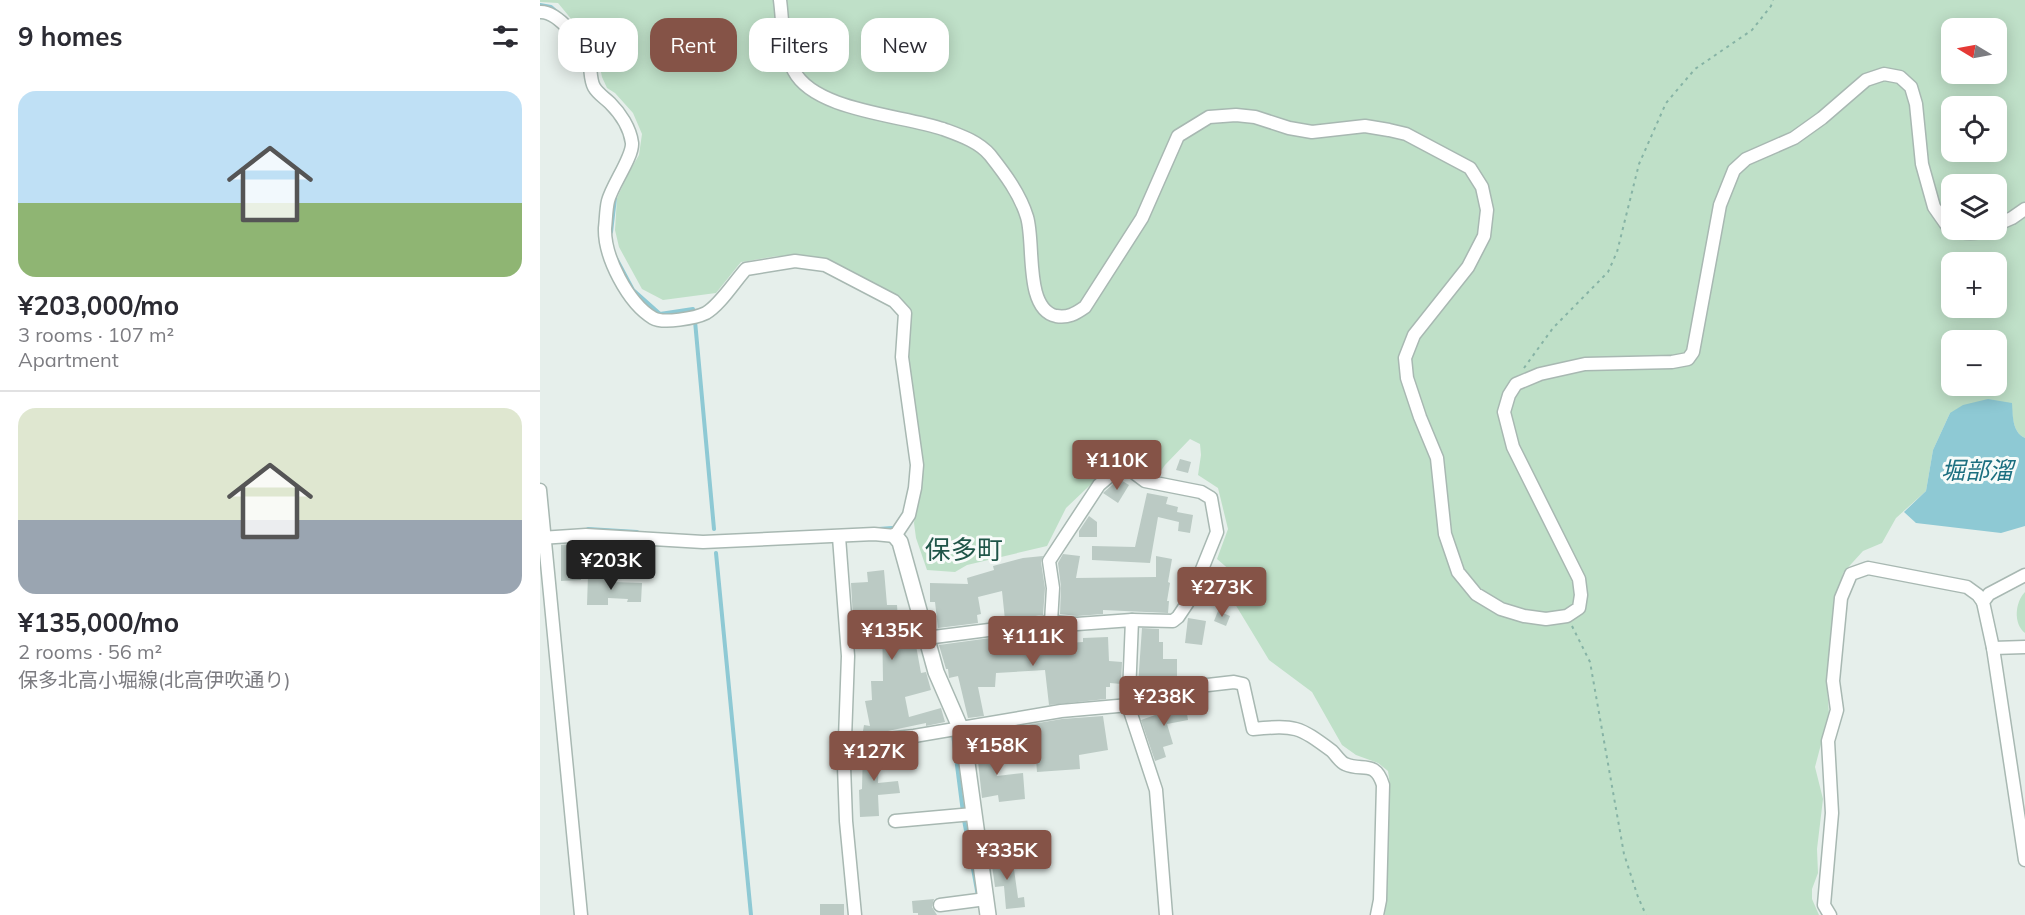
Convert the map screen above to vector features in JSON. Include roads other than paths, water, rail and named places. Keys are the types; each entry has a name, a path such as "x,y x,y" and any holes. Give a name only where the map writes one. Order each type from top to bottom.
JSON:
{"street":[{"path":"780,0 786,50 793,71 804,86 820,96 842,104 926,123 965,137 987,152 1013,186 1027,217 1032,245 1034,287 1041,306 1048,314 1064,317 1075,314 1085,307 1142,218 1178,136 1209,117 1236,115 1255,117 1289,128 1312,132 1365,126 1389,130 1406,134 1470,168 1482,187 1487,210 1484,236 1468,267 1414,335 1406,358 1407,378 1437,458 1445,534 1458,572 1476,594 1501,609 1524,616 1546,619 1567,616 1579,608 1581,595 1579,579 1513,447 1504,412 1509,395 1516,384 1540,374 1585,364 1672,362 1688,359 1693,352 1720,205 1734,170 1746,159 1794,138 1822,118 1866,80 1884,74 1900,77 1911,87 1916,104 1922,164 1934,207 1941,217"},
{"path":"540,12 549,12 563,23 579,43 589,62 594,87 611,104 627,128 632,145 608,201 606,242 610,259 628,292 652,317 660,321 694,317 706,313 716,305 746,269 795,261 825,265 837,270 894,301 904,313 902,357 917,465 909,516 897,533"},
{"path":"2007,221 2025,209"},
{"path":"932,637 1051,622 1077,624 1132,620 1173,621 1190,599 1217,532 1211,498 1201,492 1145,481 1121,466 1099,485 1049,561 1053,588 1051,622"},
{"path":"540,490 582,915"},
{"path":"543,533 702,542 897,533"},
{"path":"897,533 932,637 936,672 960,729 967,815 988,915"},
{"path":"838,537 848,656 845,739 846,821 855,915"},
{"path":"1830,915 1824,905 1832,813 1828,741 1838,710 1833,681 1840,598 1851,574 1868,568 1967,587 1983,602 1993,648 2025,860"},
{"path":"1983,602 1989,594 2025,575"},
{"path":"1132,620 1129,699 1156,790 1166,915"},
{"path":"1993,648 2025,646"},
{"path":"845,739 888,739 960,729 1234,682 1243,684 1253,729 1296,728 1306,732 1335,753 1344,764 1366,767 1377,772 1383,784 1380,900 1377,915"},
{"path":"895,821 967,815"},
{"path":"940,905 986,898"}],"water":[{"name":"堀部溜","path":"1988,399 2012,403 2015,428 2025,438 2025,526 2001,533 1916,523 1904,512 1926,491 1933,450 1950,413 1963,405"}],"waterway":[{"path":"540,5 551,7 558,13"},
{"path":"611,232 615,198"},
{"path":"617,260 633,290 660,314 693,309 693,311"},
{"path":"695,321 714,529"},
{"path":"879,529 892,528 895,530"},
{"path":"588,529 637,532"},
{"path":"716,553 751,915"},
{"path":"953,734 964,820 978,896"}],"district":[{"name":"保多町","path":"964,549"}]}
